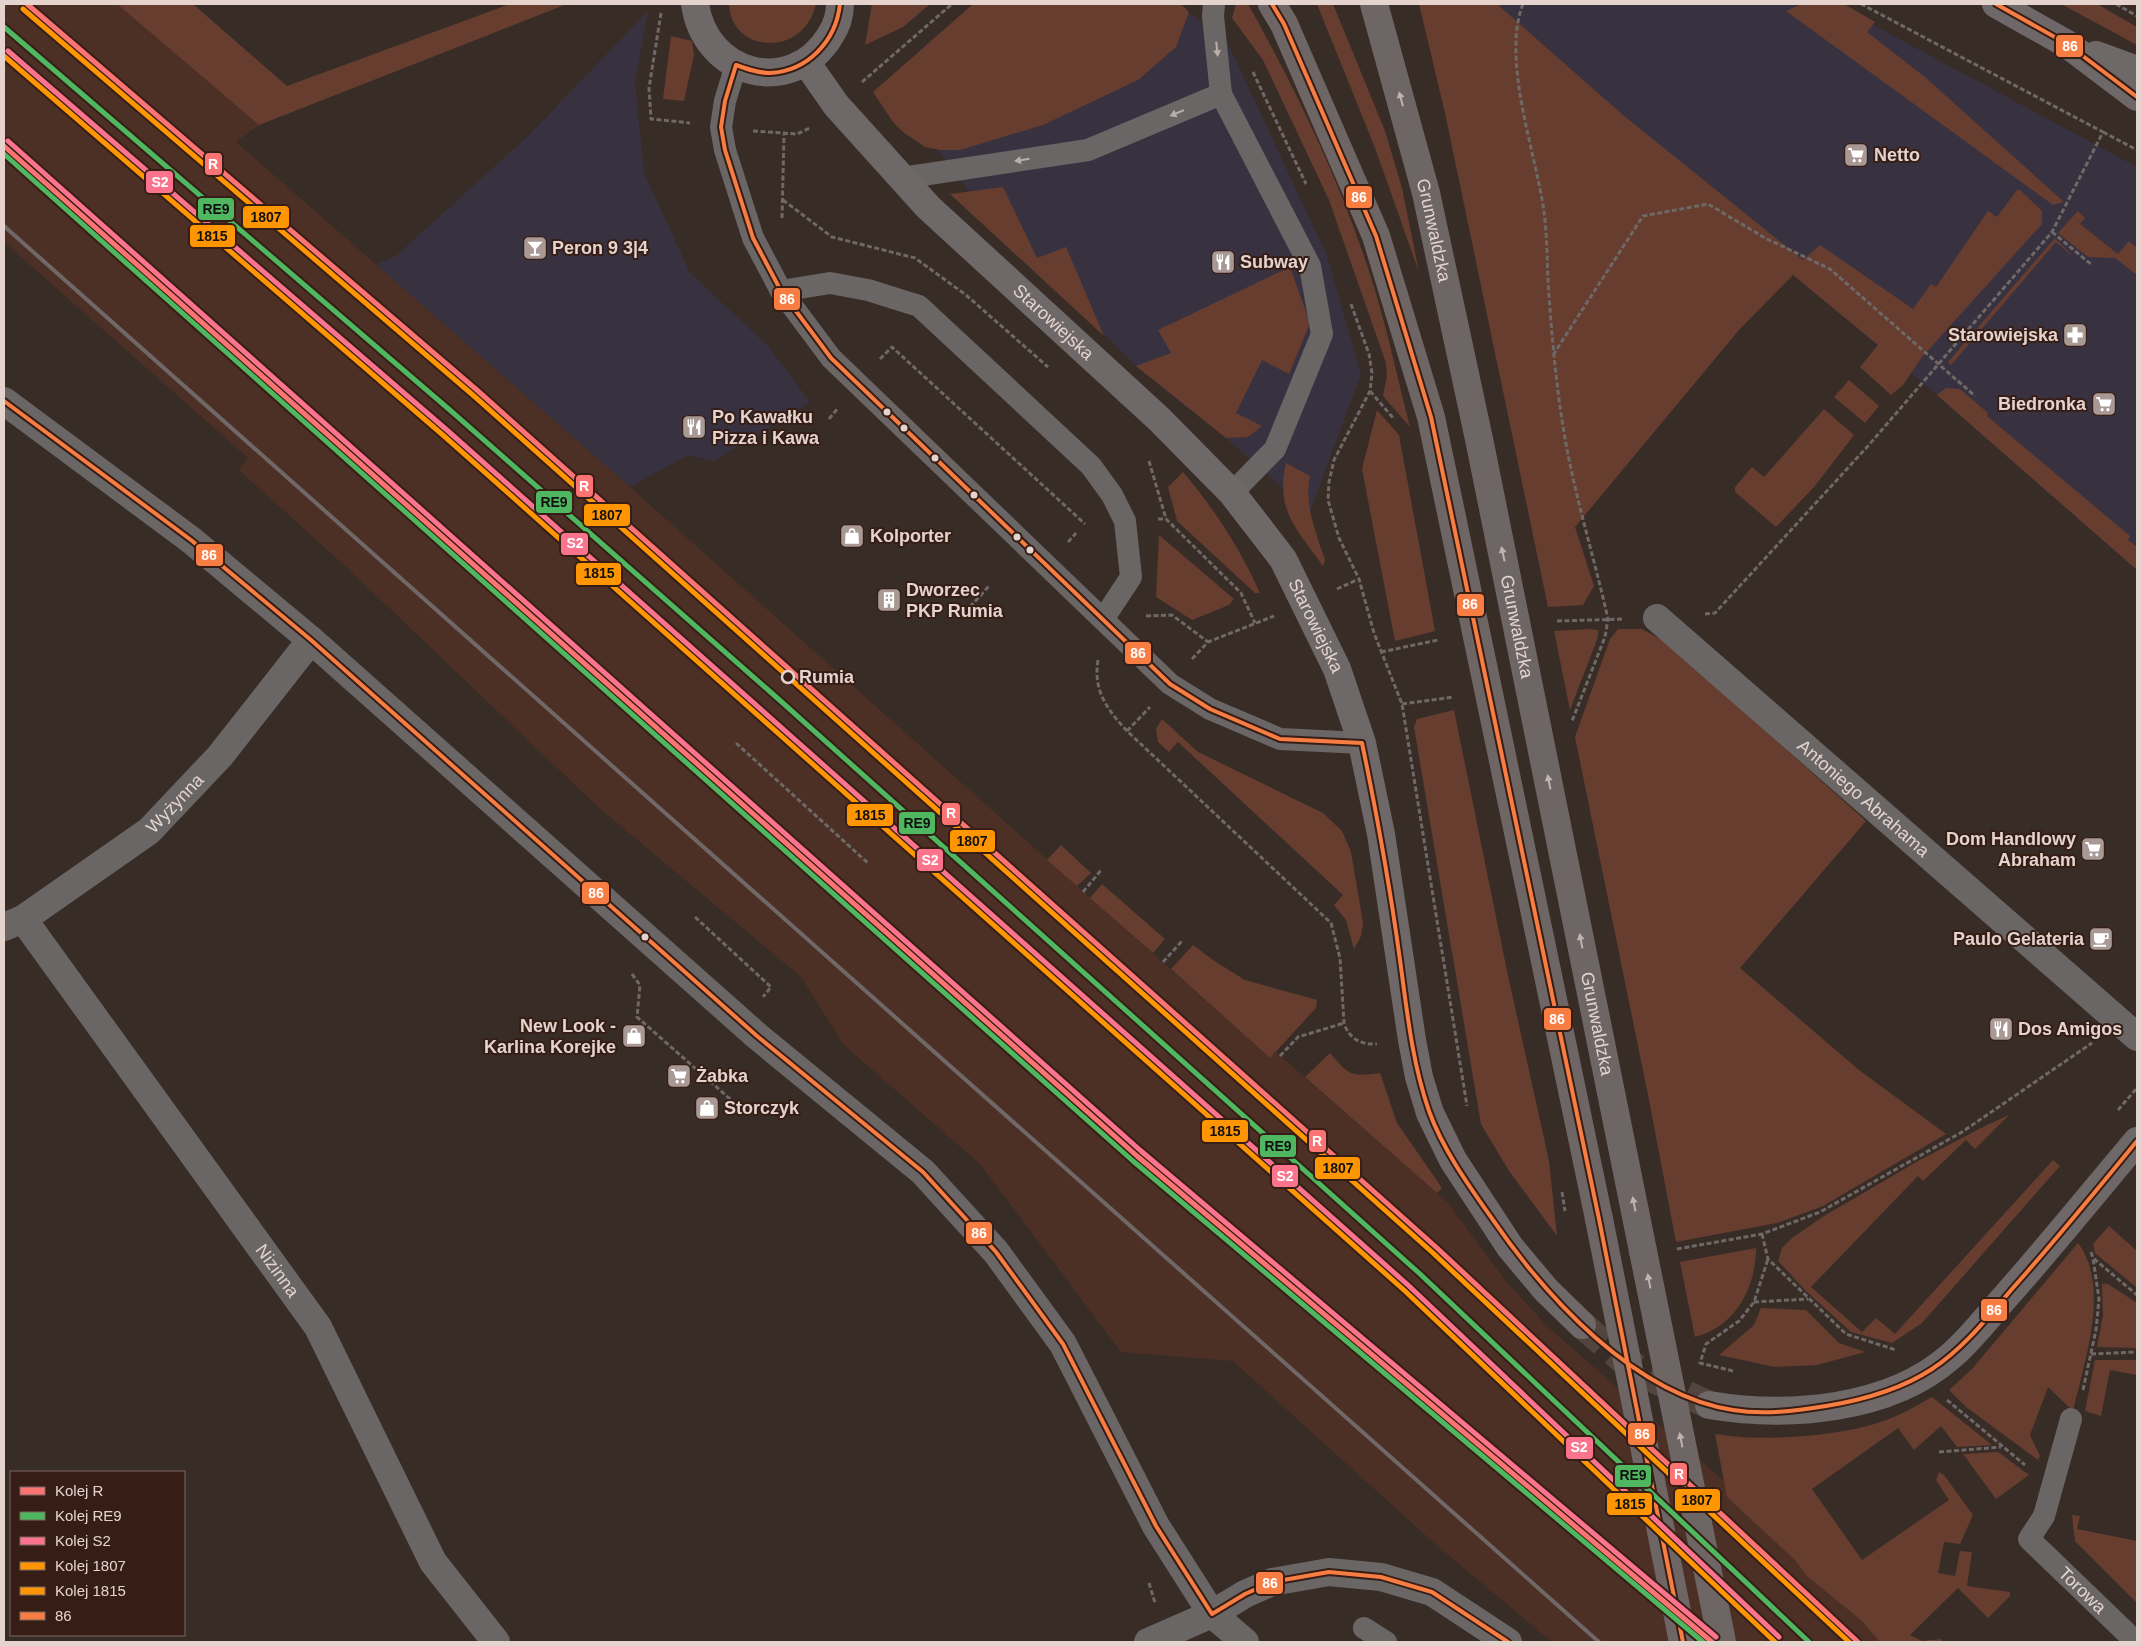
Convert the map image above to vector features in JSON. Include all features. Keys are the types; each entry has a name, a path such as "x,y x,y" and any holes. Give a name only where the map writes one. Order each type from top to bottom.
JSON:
{"main road":[{"path":"695,4 697,19 704,35 714,49 736,66 753,71 771,73 789,69 806,62 823,48 834,29 840,4"},
{"path":"1272,4 1284,24 1376,236 1431,417 1598,1219 1682,1642"},
{"name":"Grunwaldzka","path":"1374,4 1426,193 1656,1251 1722,1642"},
{"path":"1996,4 2067,44 2137,97"},
{"path":"2067,44 2137,70"},
{"name":"Starowiejska","path":"806,62 836,105 928,207 1159,419 1232,493 1283,559 1306,602 1337,669 1362,742 1381,834 1412,1040 1419,1077 1430,1114 1453,1160 1510,1247 1546,1290 1582,1325"},
{"path":"1709,1405 1745,1411 1794,1412 1854,1402 1898,1388 1922,1376 1951,1357 1982,1324 2051,1245 2137,1141"}],"street":[{"path":"4,401 191,540 311,640 757,1036 923,1172 996,1252 1063,1344 1156,1526 1212,1614 1245,1642"},
{"name":"Antoniego Abrahama","path":"1657,618 2127,1029"},
{"name":"Wyżynna","path":"14,923 149,831 220,756 311,640"},
{"name":"Nizinna","path":"14,923 318,1327 433,1562 496,1642"},
{"path":"1157,1638 1212,1614 1245,1594 1272,1582 1329,1572 1381,1577 1432,1592 1508,1642"}],"lane":[{"path":"1214,4 1213,16 1222,94 1310,266 1322,334 1275,450 1232,493"},
{"path":"736,66 725,101 721,127 725,150 753,238 781,291 831,358 1104,618 1170,684 1210,709 1280,739 1362,742"},
{"path":"902,178 1088,150 1222,94"},
{"path":"781,291 830,283 868,290 919,306 1091,466 1112,495 1125,521 1131,577 1104,618"},
{"path":"2052,1487 2071,1419"},
{"name":"Torowa","path":"2052,1487 2044,1516 2029,1539 2136,1642"},
{"path":"1364,1628 1386,1642"}],"path":[{"path":"662,4 649,88 651,119 681,122"},
{"path":"864,80 952,4"},
{"path":"1523,4 1517,19 1517,63 1524,114 1544,213 1553,355 1572,478 1608,619 1605,636 1572,724"},
{"path":"1861,4 2137,150"},
{"path":"2116,4 2137,16"},
{"path":"755,131 796,134 812,126"},
{"path":"1557,621 1657,618 1715,613 1868,446 1937,362 2052,232 2102,132"},
{"path":"783,200 784,134"},
{"path":"1553,355 1643,216 1708,204 1765,238 1830,269 1975,396"},
{"path":"2052,232 2092,265"},
{"path":"883,356 892,347 1085,524"},
{"path":"1158,520 1166,520 1241,593 1255,624"},
{"path":"1334,590 1359,579 1382,652 1402,704 1468,1115"},
{"path":"970,607 989,586"},
{"path":"1104,618 1172,615 1208,642"},
{"path":"1196,656 1208,642 1268,618"},
{"path":"1382,652 1438,640"},
{"path":"1095,677 1103,699 1127,731 1323,913 1331,923 1336,934 1340,958 1346,1031 1360,1042 1380,1044"},
{"path":"1402,704 1458,696"},
{"path":"1127,731 1149,708"},
{"path":"736,743 870,864"},
{"path":"1083,892 1102,869"},
{"path":"695,916 771,987"},
{"path":"1163,962 1182,941"},
{"path":"628,969 640,985 637,1017 738,1106 802,1112"},
{"path":"1280,1056 1298,1037 1344,1023"},
{"path":"1656,1251 1762,1234 1820,1212 1962,1132 2085,1049 2127,1029"},
{"path":"2117,1112 2137,1088"},
{"path":"1762,1234 1768,1259 1808,1299 1846,1334 1899,1350 1890,1354"},
{"path":"2071,1419 2078,1411 2092,1354 2099,1299 2090,1248"},
{"path":"2093,1258 2137,1295"},
{"path":"1742,1372 1700,1363 1706,1344 1739,1322 1754,1302 1768,1259"},
{"path":"1754,1302 1808,1299"},
{"path":"2092,1354 2137,1352"},
{"path":"1946,1399 2052,1487"},
{"path":"1939,1452 2002,1447"},
{"path":"1148,1580 1157,1638"}],"shaded area":[{"path":"4,4 117,4 259,125 236,142 630,487 1270,1058 1276,1052 1437,1193 1449,1204 1505,1280 1546,1325 1749,1503 1900,1642 1552,1642 1434,1543 1233,1361 1121,1352 981,1165 844,1045 801,977 598,807 344,565 239,470 248,458 4,242"},
{"path":"117,4 193,4 287,86 510,4 567,4 259,125"},
{"path":"729,4 816,4 809,22 798,34 784,41 769,43 754,40 742,33 733,21"},
{"path":"872,4 930,4 903,27 865,45"},
{"path":"973,4 1181,4 1189,12 1176,47 1138,80 1043,125 960,150 941,150 925,147 903,132 893,122 873,92"},
{"path":"1177,4 1227,41 1327,256 1361,374 1310,512 1226,438 1136,366 993,223 908,111"},
{"path":"1236,4 1248,4 1285,72 1319,142 1349,214 1374,287 1410,427 1383,396 1387,376 1386,363 1329,200 1263,60 1232,18"},
{"path":"1317,4 1333,4 1385,131 1402,188 1419,272 1375,148"},
{"path":"1419,4 1497,4 1623,115 1803,260 1820,245 1913,309 1931,284 1936,287 1988,211 1997,217 2017,190 2020,190 2042,211 2042,224 1922,357 1903,385 1891,395 1860,367 1878,345 1793,275 1739,330 1575,527 1594,586 1583,605 1548,607 1445,113"},
{"path":"1497,4 1834,4 2137,167 2137,570 1937,395 1794,275 1623,115"},
{"path":"1801,4 1844,4 1875,22 1867,32 1925,77 2064,202 2053,205 1786,11"},
{"path":"2061,4 2097,4 2137,27 2137,45"},
{"path":"648,11 635,83 644,173 690,273 767,345 810,402 714,461 688,455 630,487 375,264 396,256 526,138"},
{"path":"671,36 692,41 694,55 684,101 663,99"},
{"path":"1003,187 1037,258 1066,247 1104,336 950,194"},
{"path":"2078,211 2085,218 2080,224 2118,254 2129,241 2137,248 2137,275 2115,258 2088,257 2058,233"},
{"path":"2055,238 2075,258 2056,242 1951,365 1948,362"},
{"path":"1290,267 1310,323 1289,374 1262,360 1236,413 1262,426 1248,437 1226,438 1136,366 1171,353 1158,330"},
{"path":"1849,380 1879,406 1865,423 1834,397"},
{"path":"1946,388 1960,389 1988,413 1987,416 2130,536 2128,540 2137,547 2137,570 1937,395"},
{"path":"1824,409 1854,435 1815,486 1776,527 1735,492 1735,487 1752,467 1764,477"},
{"path":"1377,410 1399,435 1435,631 1395,641 1362,469"},
{"path":"1286,463 1310,476 1310,508 1325,560 1323,566 1297,530 1286,507 1283,494 1283,480"},
{"path":"1183,472 1226,530 1244,560 1260,593 1255,593 1177,521 1168,487"},
{"path":"1159,535 1234,599 1229,605 1192,620 1156,597"},
{"path":"1618,629 1642,629 1667,643 1866,821 1740,968 1859,1070 1946,1134 1823,1206 1777,1223 1676,1242 1575,737 1610,639"},
{"path":"1598,630 1598,637 1570,710 1554,631"},
{"path":"1454,710 1507,971 1549,1161 1557,1236 1509,1171 1481,1124 1414,727 1417,719"},
{"path":"1162,719 1198,752 1323,813 1342,831 1351,852 1363,923 1361,936 1354,949 1346,920 1334,905 1343,895 1178,742 1169,752 1158,742 1156,729"},
{"path":"1061,845 1091,873 1077,886 1047,860"},
{"path":"1102,884 1165,939 1153,953 1090,898"},
{"path":"1193,945 1245,980 1317,1000 1316,1008 1270,1058 1171,969"},
{"path":"1330,1053 1351,1073 1362,1075 1380,1073 1397,1123 1442,1188 1437,1193 1305,1077"},
{"path":"2009,1115 1975,1149 1966,1140 1923,1181 1918,1176 1811,1287 1862,1332 1876,1318 1895,1334 2053,1160 2060,1166 1922,1323 1892,1343 1851,1332 1806,1291 1778,1261 1782,1248 1792,1238 1824,1216 1918,1161"},
{"path":"2109,1226 2137,1251 2137,1288 2095,1253 2093,1244"},
{"path":"2078,1243 2088,1261 2093,1281 2094,1302 2088,1348 2073,1411 2048,1387 2030,1435 2040,1456 2038,1460 1966,1407 1949,1390 1972,1369"},
{"path":"1756,1248 1752,1277 1740,1304 1732,1315 1721,1324 1709,1332 1695,1337 1680,1262"},
{"path":"2102,1284 2108,1284 2137,1303 2137,1348 2097,1347 2103,1315"},
{"path":"1761,1308 1806,1310 1839,1343 1865,1352 1817,1365 1775,1367 1719,1355 1754,1325"},
{"path":"2095,1360 2137,1360 2137,1375 2110,1370 2101,1416 2085,1411"},
{"path":"1932,1397 1992,1445 1957,1447 1941,1426 1914,1450 1898,1428 1812,1489 1862,1560 1949,1500 1936,1480 1939,1472 1944,1475 1973,1515 1960,1544 1944,1542 1938,1573 1955,1576 1960,1551 1972,1552 1967,1586 2010,1592 2010,1596 1988,1618 1958,1588 1910,1635 1922,1641 1941,1639 1943,1642 1880,1642 1862,1621 1807,1576 1795,1560 1727,1497 1715,1434 1756,1438 1828,1434 1851,1430 1896,1416"},
{"path":"1998,1452 2029,1475 1996,1499 1963,1454"},
{"path":"2072,1515 2080,1516 2077,1529 2137,1541 2137,1603 2075,1541"}],"tunnel":[{"path":"1582,1325 1622,1359 1656,1380 1709,1405"}],"railway":[{"path":"4,226 1599,1642"}],"rail line":[{"name":"R","path":"27,4 478,391 1437,1248 1858,1642"},
{"name":"1807","path":"23,9 474,396 1433,1253 1849,1642"},
{"name":"RE9","path":"4,27 451,411 775,696 1419,1273 1809,1642"},
{"name":"S2","path":"8,51 448,431 1409,1286 1779,1637"},
{"name":"1815","path":"4,56 444,436 1405,1291 1775,1642"},
{"name":"S2","path":"8,141 1141,1151 1716,1637"},
{"name":"R","path":"4,146 1137,1156 1712,1642"},
{"name":"RE9","path":"4,154 1133,1161 1703,1642"}],"transit line":[{"name":"86","path":"736,65 757,72 770,73 796,67 808,60 818,52 833,30 840,4"},
{"name":"86","path":"1272,4 1284,24 1376,236 1431,417 1599,1219 1683,1642"},
{"name":"86","path":"1996,4 2067,44 2137,97"},
{"name":"86","path":"736,65 725,101 721,127 725,150 753,238 781,291 831,358 1170,684 1210,709 1280,739 1362,743"},
{"name":"86","path":"4,401 191,540 311,640 757,1036 923,1172 996,1252 1063,1344 1156,1526 1212,1614 1245,1594 1272,1582 1329,1572 1381,1577 1432,1592 1508,1642"},
{"name":"86","path":"1362,743 1388,878 1414,1055 1423,1093 1442,1140 1466,1181 1493,1220 1539,1280 1566,1310 1596,1338 1628,1364 1662,1385 1697,1401 1733,1410 1780,1412 1854,1401 1907,1383 1944,1361 1975,1332 2137,1141"}],"place":[{"name":"Netto","path":"1856,155"},
{"name":"Peron 9 3|4","path":"535,248"},
{"name":"Subway","path":"1223,262"},
{"name":"Starowiejska","path":"2075,335"},
{"name":"Biedronka","path":"2104,404"},
{"name":"Po Kawałku Pizza i Kawa","path":"694,427"},
{"name":"Kolporter","path":"852,536"},
{"name":"Dworzec PKP Rumia","path":"889,600"},
{"name":"Rumia","path":"788,677"},
{"name":"Dom Handlowy Abraham","path":"2093,849"},
{"name":"Paulo Gelateria","path":"2101,939"},
{"name":"Dos Amigos","path":"2001,1029"},
{"name":"New Look - Karlina Korejke","path":"634,1036"},
{"name":"Żabka","path":"679,1076"},
{"name":"Storczyk","path":"707,1108"}]}
